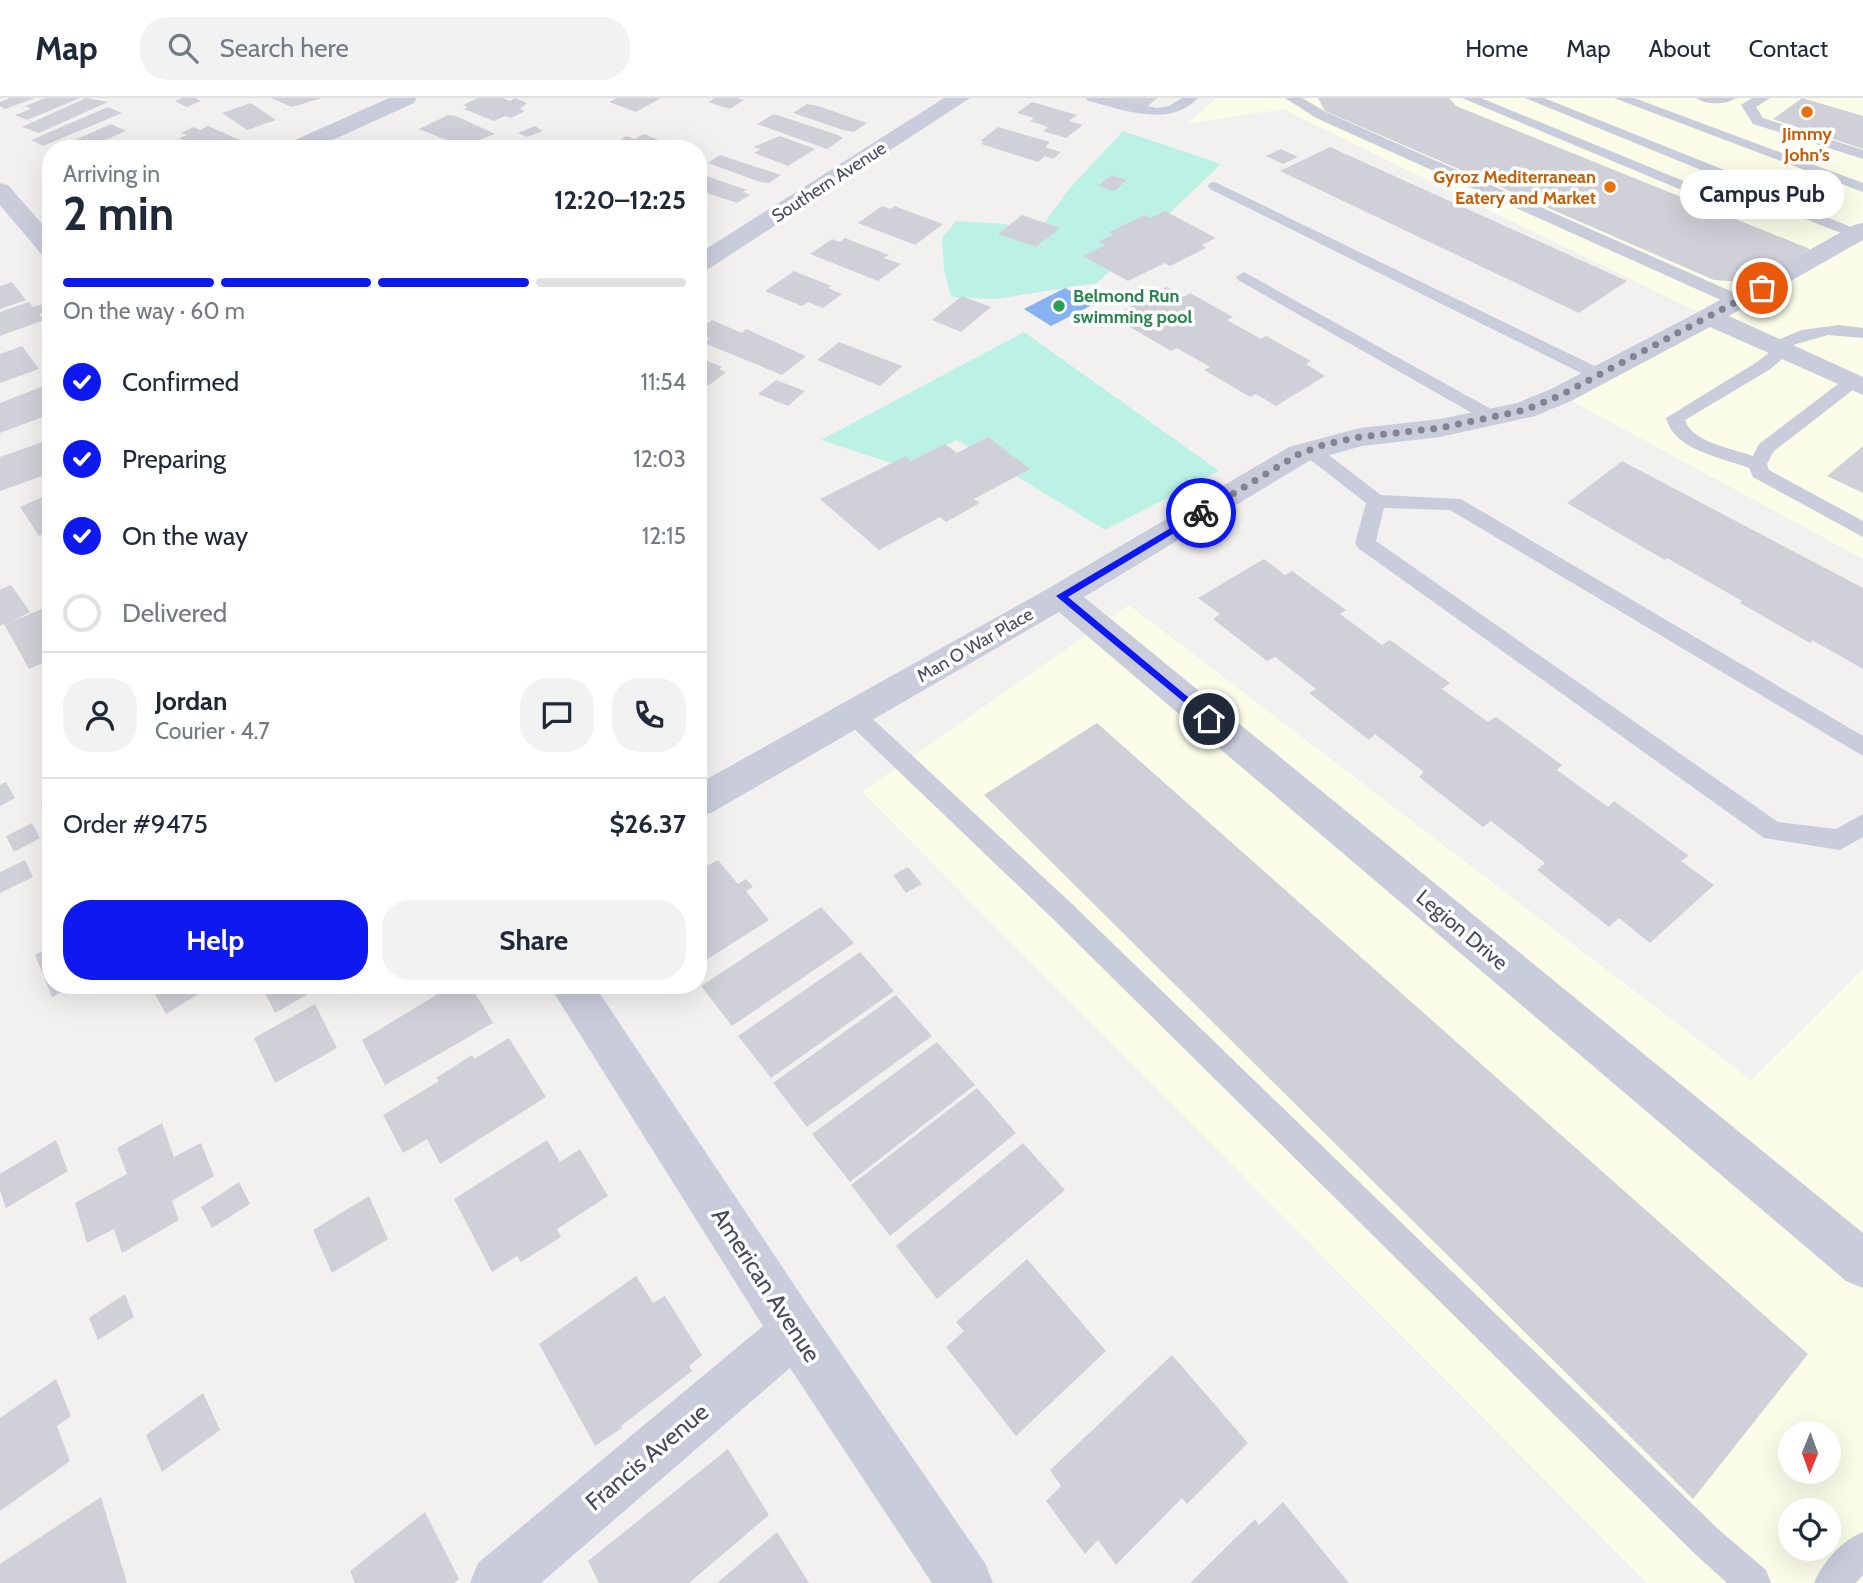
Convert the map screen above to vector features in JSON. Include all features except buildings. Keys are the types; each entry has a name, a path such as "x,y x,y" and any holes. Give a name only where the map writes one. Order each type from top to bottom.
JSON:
{"street":[{"path":"314,140 406,98"},
{"name":"Southern Avenue","path":"707,259 959,98"},
{"path":"0,190 42,239"},
{"name":"Man O War Place","path":"707,797 1061,596 1299,454 1360,437 1440,428 1525,410 1600,375 1860,232"},
{"path":"1709,317 1857,385"},
{"name":"Legion Drive","path":"1061,596 1863,1264"},
{"name":"American Avenue","path":"576,994 795,1331 965,1583"},
{"name":"Francis Avenue","path":"498,1583 795,1331"}],"lane":[{"path":"1093,98 1157,112 1172,110 1191,98"},
{"path":"1293,98 1321,115 1738,301"},
{"path":"1469,98 1751,214 1789,206"},
{"path":"1621,98 1863,188"},
{"path":"1661,113 1672,98"},
{"path":"1703,98 1730,98"},
{"path":"1763,98 1748,105 1758,121 1863,155"},
{"path":"1514,118 1544,99 1772,194 1789,206 1860,232"},
{"path":"1214,186 1600,375"},
{"path":"1244,277 1494,418"},
{"path":"1842,329 1857,315"},
{"path":"1758,464 1696,442 1678,429 1675,418 1763,366 1779,349 1807,332 1842,329 1863,333"},
{"path":"1857,385 1766,448 1758,464 1760,472 1863,530"},
{"path":"1310,450 1376,501 1454,504 1863,747"},
{"path":"1376,501 1365,543 1773,831 1840,840 1863,824"},
{"path":"853,714 1081,929 1706,1541 1753,1583"},
{"path":"1832,1583 1863,1549"}],"shaded area":[{"path":"1216,98 1863,98 1863,559 1561,395 1700,313 1283,109 1187,124"},
{"path":"1129,605 1751,1080 1863,969 1863,1583 1647,1583 862,792"}],"green space":[{"path":"1123,131 1221,164 1097,283 995,299 951,297 944,269 942,238 956,221 1005,224 1039,230 1070,188"},
{"path":"1024,332 1219,471 1105,530 957,440 900,466 821,440"}],"water":[{"name":"Belmond Run swimming pool","path":"1065,288 1094,304 1051,326 1024,309"}],"way so far":[{"path":"1201,513 1299,454 1326,444 1360,437 1440,428 1525,410 1561,395 1762,288"}],"place":[{"name":"Jimmy John's","path":"1807,112"},
{"name":"Gyroz Mediterranean Eatery and Market","path":"1610,187"},
{"name":"Campus Pub","path":"1762,288"},
{"name":"Belmond Run swimming pool","path":"1059,306"}],"route":[{"path":"1201,513 1061,596 1209,719"}]}
